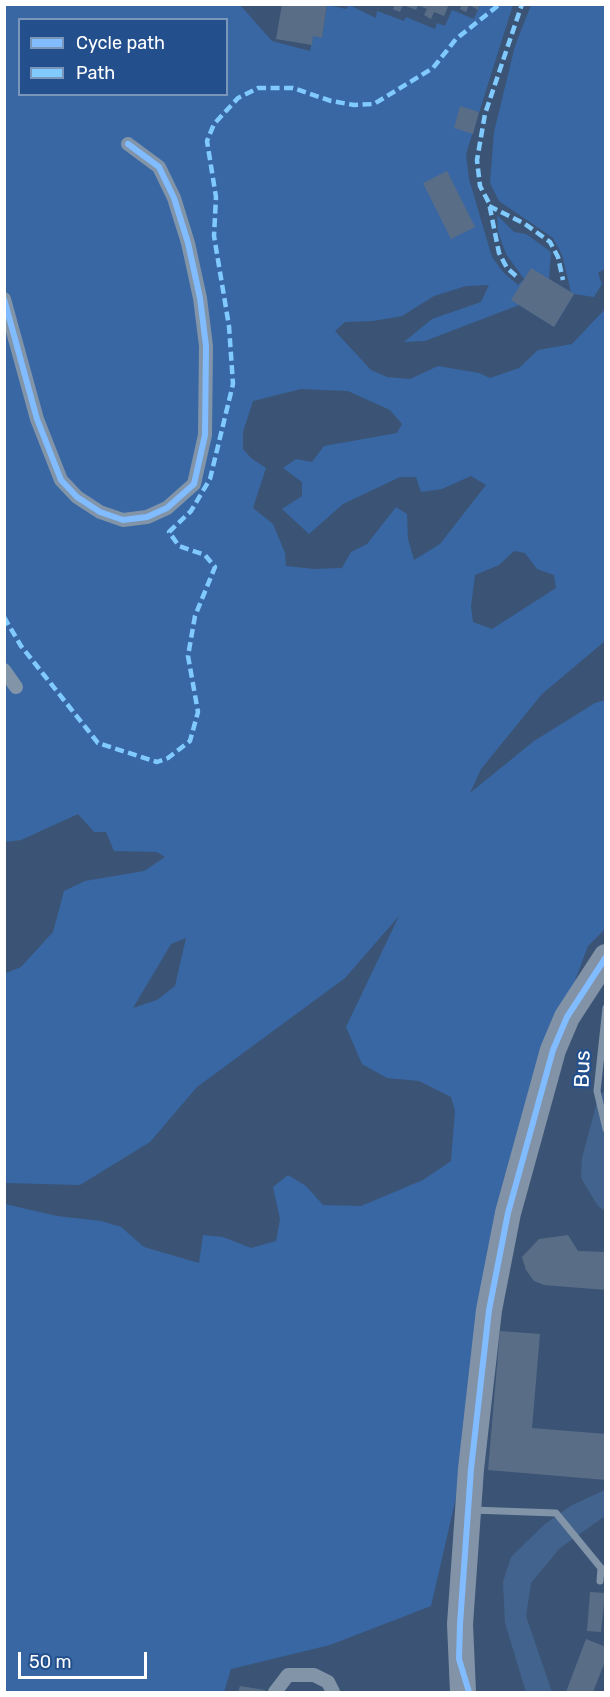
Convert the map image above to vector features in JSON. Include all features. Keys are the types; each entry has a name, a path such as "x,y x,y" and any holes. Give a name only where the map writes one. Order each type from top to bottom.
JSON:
{"highway":[{"path":"463,1692 459,1659 471,1469 489,1310 508,1213 553,1050 567,1017 606,957"},
{"path":"459,1659 469,1692"}],"street":[{"path":"4,299 38,419 61,480 77,497 100,512 123,520 147,517 167,508 194,484 205,435 206,346 198,287 174,198 159,167 129,144"},
{"path":"4,670 16,687"},
{"path":"275,1692 288,1675 314,1675 328,1682 333,1692"}],"lane":[{"name":"Bus","path":"606,1008 597,1090 606,1129"},
{"path":"469,1510 556,1513 601,1568 600,1581"}],"shaded area":[{"path":"5,5 240,5 272,41 310,51 313,36 322,37 327,5 346,9 349,5 376,18 377,11 404,21 406,17 435,29 437,23 445,26 452,10 474,19 480,5 513,5 466,154 469,179 492,257 503,272 518,285 524,279 506,254 498,232 497,215 514,232 526,234 551,252 549,279 571,292 562,255 553,238 499,201 490,183 494,132 515,46 531,5 605,5 606,268 598,273 602,284 594,297 574,294 554,327 519,305 425,341 404,342 432,319 481,302 489,285 466,286 434,296 402,316 373,321 345,322 335,331 371,370 387,377 410,379 438,366 479,373 490,378 519,368 538,350 572,344 605,309 605,641 542,694 481,769 470,793 534,741 595,703 605,700 605,929 588,946 537,1082 464,1463 431,1606 330,1645 231,1669 224,1692 5,1692 5,1204 57,1216 101,1221 121,1227 144,1247 199,1263 203,1235 223,1237 251,1248 276,1241 280,1219 273,1187 288,1175 306,1186 323,1205 361,1206 423,1180 451,1161 455,1111 451,1097 419,1081 387,1078 362,1064 346,1027 399,916 345,978 197,1087 150,1142 80,1185 5,1183 4,971 6,973 21,967 53,932 64,891 85,881 144,871 165,857 157,852 114,851 106,832 94,832 78,814 21,840 5,842","holes":["301,389 348,391 390,410 402,424 397,433 324,446 312,462 296,459 283,468 302,482 302,496 282,509 309,534 343,504 400,477 416,477 421,492 442,489 471,476 486,485 440,544 414,560 408,539 407,514 396,507 367,544 351,552 342,568 314,569 286,566 285,553 273,524 253,508 266,468 251,458 243,449 243,432 253,401","514,551 525,553 537,569 554,575 556,588 492,629 473,622 471,606 475,575 499,565","186,938 175,986 157,1000 133,1008 171,944"]},
{"path":"605,1089 605,1211 598,1206 581,1178 582,1158 597,1102"},
{"path":"605,1490 605,1516 560,1548 531,1583 526,1616 552,1692 526,1692 505,1623 503,1582 511,1557 545,1524 572,1505"}],"building":[{"path":"282,4 327,4 322,38 313,36 312,45 276,39"},
{"path":"395,4 403,5 400,12 393,9"},
{"path":"449,4 444,16 434,12 431,19 424,15 427,9 418,5 416,10 403,5"},
{"path":"462,4 480,4 478,10 469,5 466,12 460,9"},
{"path":"460,106 479,112 473,134 454,128"},
{"path":"447,171 475,227 451,239 423,183"},
{"path":"531,268 574,294 554,327 511,300"},
{"path":"568,1235 578,1251 606,1252 606,1290 544,1285 534,1281 526,1270 522,1257 539,1239"},
{"path":"500,1331 540,1334 532,1428 606,1434 606,1480 488,1470"},
{"path":"590,1592 605,1593 601,1632 587,1631"},
{"path":"586,1639 606,1647 606,1659 593,1692 566,1692"},
{"path":"240,1686 265,1690 265,1692 238,1692"}],"marked path":[{"path":"4,617 21,646 98,743 157,762 168,758 190,741 198,712 188,656 195,616 215,567 205,555 179,546 169,532 191,511 210,479 233,384 229,326 214,236 216,197 207,141 214,124 238,98 258,88 293,88 331,101 354,105 374,104 433,68 456,39 500,4"},
{"path":"516,276 507,268 499,253 489,203 480,186 477,160 485,114 522,4"},
{"path":"489,206 525,224 550,242 558,257 563,280"}],"cycle path":[{"path":"4,299 37,419 61,480 77,497 100,512 123,520 147,517 167,508 194,484 205,435 206,346 200,298 188,243 174,198 159,167 128,144"},
{"path":"469,1692 459,1659 460,1624 471,1469 489,1310 508,1213 553,1050 567,1017 606,957"}]}
